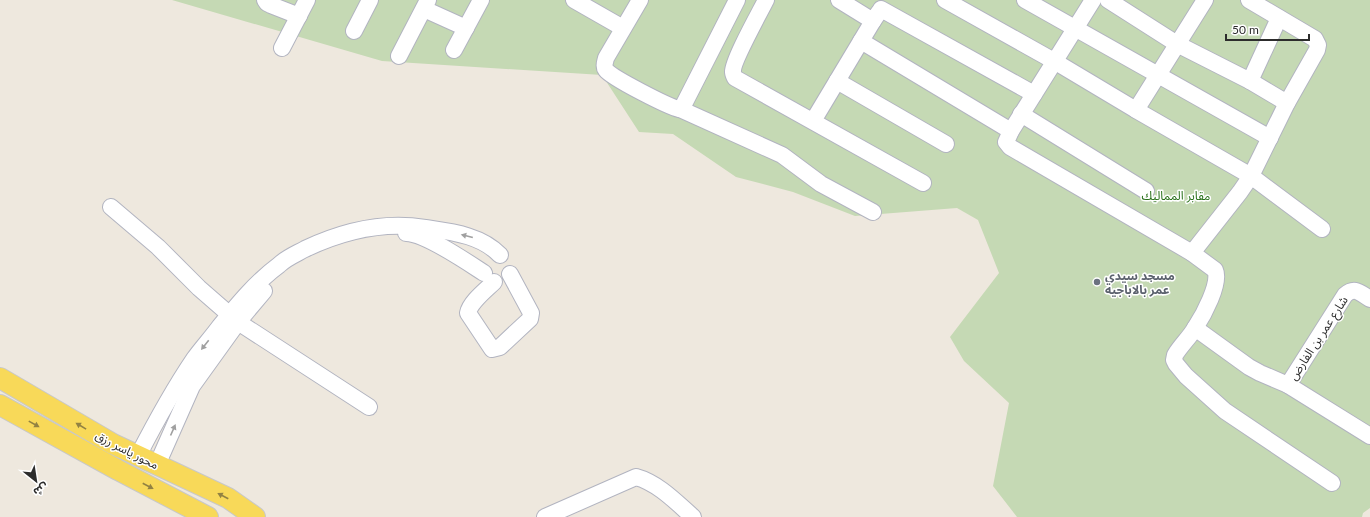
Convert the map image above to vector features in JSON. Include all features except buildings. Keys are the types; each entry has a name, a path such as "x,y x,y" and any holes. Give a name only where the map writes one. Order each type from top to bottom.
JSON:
{"main road":[{"name":"محور ياسر رزق","path":"0,378 88,430 138,456 222,495 255,517"},
{"name":"محور ياسر رزق","path":"0,405 118,470 208,517"}],"street":[{"path":"265,0 271,5 299,16"},
{"path":"282,48 307,0"},
{"path":"354,31 370,0"},
{"path":"454,50 481,0"},
{"path":"574,0 623,28"},
{"path":"640,0 606,58 604,65 605,69 617,78 671,106 782,156 821,184 873,212"},
{"path":"680,109 687,99 737,0"},
{"path":"766,0 747,37 734,68 733,73 735,78 923,183"},
{"path":"839,0 880,10 1034,94"},
{"path":"944,0 1054,61 1251,176 1322,229"},
{"path":"1025,0 1270,138"},
{"path":"1093,0 1021,114 1006,142 1010,147 1192,254 1215,270 1217,278 1213,292 1195,328 1175,355 1176,364 1225,411 1332,483"},
{"path":"1108,0 1177,44 1287,103"},
{"path":"1192,254 1251,176 1287,103 1317,50 1318,42 1308,34 1249,0"},
{"path":"1136,110 1177,44 1198,2"},
{"path":"399,56 426,4 466,28"},
{"path":"812,121 880,10"},
{"path":"1250,82 1279,18"},
{"path":"861,41 1011,131"},
{"path":"837,81 946,144"},
{"path":"1021,114 1146,191"},
{"path":"111,207 158,247 199,288 234,318 369,407"},
{"path":"138,456 154,424 194,359 234,318 286,271 317,253 339,244 359,239 409,233 436,244 489,277 504,281 510,274 511,269 508,260 492,247 470,236 408,225 386,225 361,229 336,236 313,245 280,264 255,285 234,318 192,386 157,465"},
{"path":"489,277 484,268 487,259 500,255"},
{"path":"489,277 477,300 468,312 492,349 500,347 530,319 531,316 531,313 510,274"},
{"name":"شارع عمر بن الفارض","path":"1288,385 1345,295 1354,290 1370,299"},
{"path":"1195,328 1260,374 1288,385 1370,436"},
{"path":"545,517 636,477 646,480 662,491 693,517"}],"green space":[{"name":"مقابر المماليك","path":"172,0 1370,0 1370,508 1363,513 1362,517 1017,517 993,486 1009,403 964,361 950,337 999,273 978,220 957,208 855,216 793,192 736,177 673,134 639,132 602,75 382,61"}],"place":[{"name":"مسجد سيدى عمر بالاباجية","path":"1097,282"}]}
